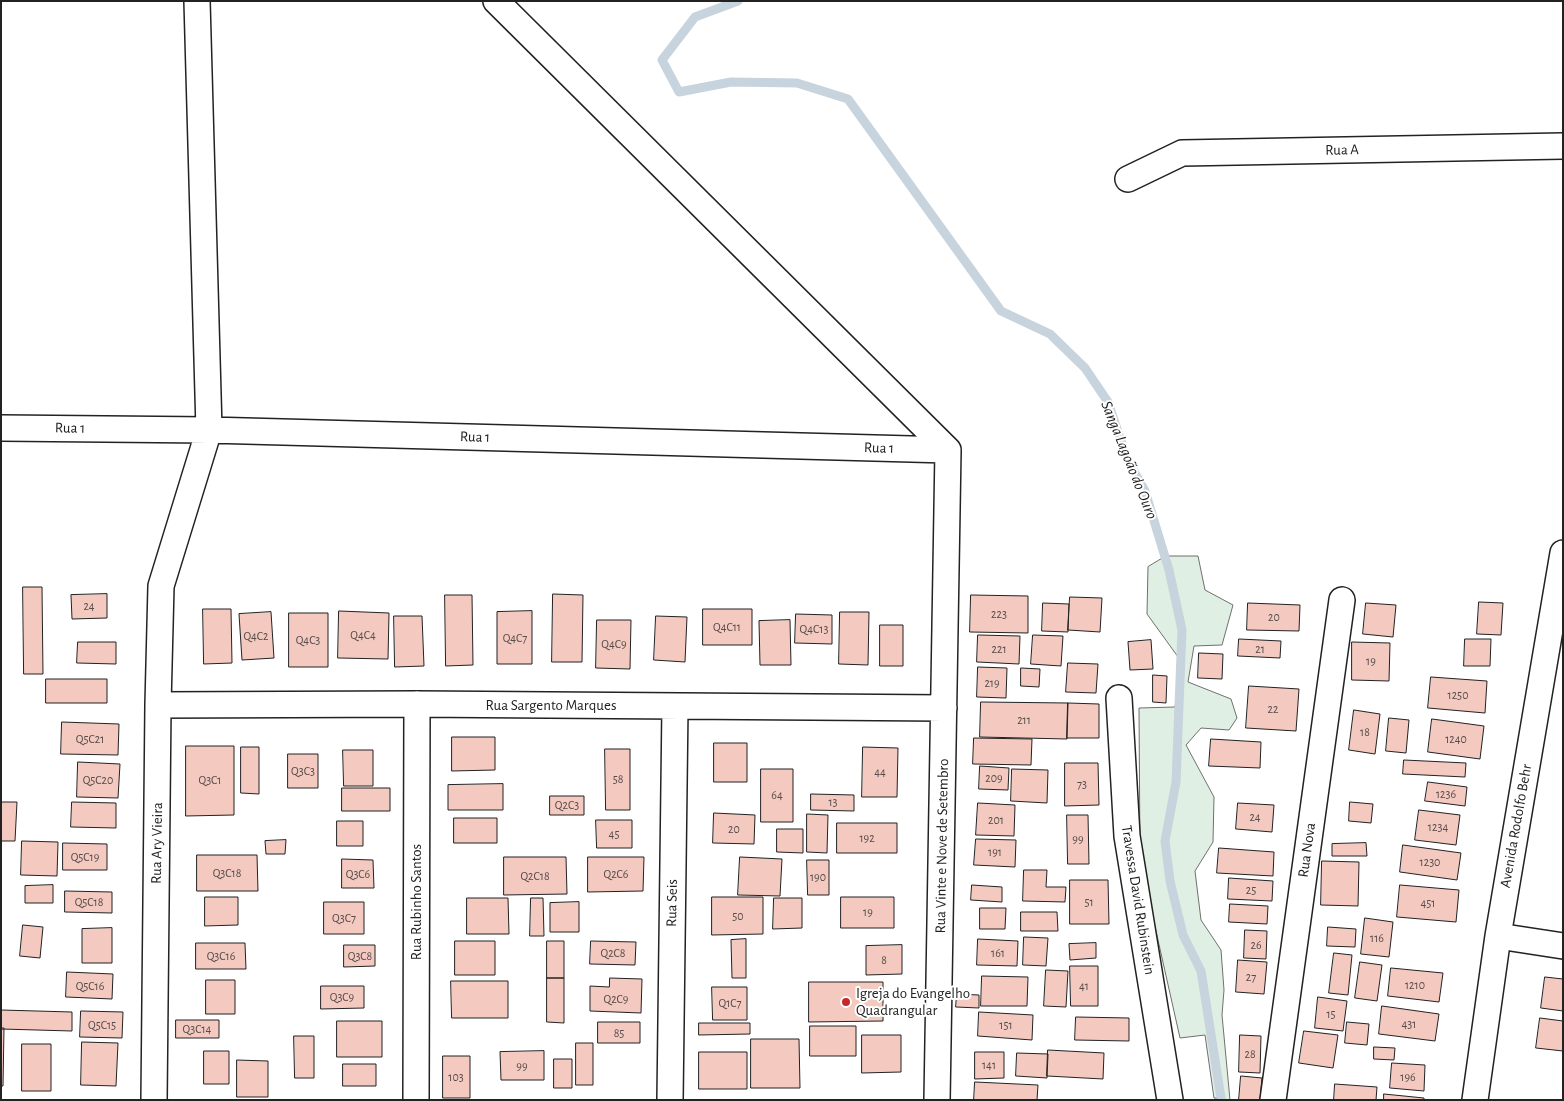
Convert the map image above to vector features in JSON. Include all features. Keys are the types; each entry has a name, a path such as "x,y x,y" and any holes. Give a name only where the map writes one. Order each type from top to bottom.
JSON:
{"street":[{"name":"Rua Ary Vieira","path":"154,1100 161,586 209,430 197,1"},
{"path":"496,1 948,450"},
{"name":"Rua A","path":"1128,178 1182,153 1563,146"},
{"name":"Rua 1","path":"1,428 209,430 948,450"},
{"name":"Rua Vinte e Nove de Setembro","path":"937,1100 948,450"},
{"name":"Avenida Rodolfo Behr","path":"1475,1100 1498,936 1557,626 1563,553"},
{"name":"Rua Nova","path":"1273,1100 1342,600"},
{"name":"Travessa David Rubinstein","path":"1119,698 1127,836 1170,1100"},
{"name":"Rua Sargento Marques","path":"158,705 417,704 944,708"},
{"name":"Rua Rubinho Santos","path":"416,1100 417,704"},
{"name":"Rua Seis","path":"670,1100 675,706"},
{"path":"1498,936 1563,946"}],"green space":[{"path":"1166,556 1198,556 1205,590 1233,605 1222,645 1194,646 1188,682 1231,699 1237,718 1229,730 1201,728 1186,745 1214,797 1213,842 1195,871 1201,920 1221,950 1224,990 1222,1015 1230,1100 1214,1098 1205,1035 1180,1038 1140,860 1139,708 1175,707 1181,661 1147,614 1148,567"}],"building":[{"path":"23,587 42,587 43,674 24,674"},
{"path":"107,594 107,618 72,619 71,595"},
{"path":"553,594 583,595 582,662 552,662"},
{"path":"445,595 472,595 473,665 446,666"},
{"path":"971,595 1028,596 1028,633 970,632"},
{"path":"1070,597 1102,598 1100,632 1068,630"},
{"path":"1479,602 1503,603 1501,635 1477,634"},
{"path":"1043,603 1069,604 1068,632 1042,631"},
{"path":"1248,603 1300,605 1299,631 1247,630"},
{"path":"1366,603 1396,605 1393,637 1363,634"},
{"path":"203,609 231,609 232,663 204,664"},
{"path":"703,609 752,609 752,645 703,645"},
{"path":"339,611 389,613 388,659 338,658"},
{"path":"532,611 532,664 497,664 497,612"},
{"path":"271,612 274,658 242,660 239,614"},
{"path":"840,612 869,612 868,665 839,664"},
{"path":"289,613 328,613 328,667 289,667"},
{"path":"796,614 832,615 832,644 795,643"},
{"path":"394,616 422,616 424,666 395,667"},
{"path":"656,616 687,617 685,662 654,660"},
{"path":"597,620 631,620 630,669 596,668"},
{"path":"790,620 791,665 760,665 759,621"},
{"path":"880,625 903,625 903,666 880,666"},
{"path":"978,635 1020,636 1019,664 977,662"},
{"path":"1033,635 1063,636 1061,666 1031,664"},
{"path":"1239,639 1281,641 1280,658 1238,656"},
{"path":"1465,639 1491,639 1490,666 1464,666"},
{"path":"1151,640 1153,669 1130,670 1128,642"},
{"path":"78,642 116,642 116,664 77,663"},
{"path":"1352,642 1390,643 1389,681 1352,680"},
{"path":"1199,653 1223,654 1222,679 1198,678"},
{"path":"1068,663 1098,664 1096,693 1066,692"},
{"path":"978,667 1007,668 1006,698 977,697"},
{"path":"1021,668 1040,669 1039,687 1021,686"},
{"path":"1153,675 1167,676 1166,703 1153,702"},
{"path":"1431,677 1487,681 1485,713 1428,708"},
{"path":"46,679 107,679 107,703 46,703"},
{"path":"1249,686 1299,689 1296,731 1246,728"},
{"path":"981,702 1068,703 1067,739 980,737"},
{"path":"1068,703 1099,704 1099,738 1067,738"},
{"path":"1354,710 1380,714 1375,754 1349,750"},
{"path":"1389,718 1409,720 1406,753 1386,751"},
{"path":"1432,719 1484,726 1480,759 1428,752"},
{"path":"62,722 119,724 118,755 61,754"},
{"path":"452,737 495,737 495,770 452,771"},
{"path":"974,738 1032,739 1031,765 973,764"},
{"path":"1211,739 1261,742 1260,768 1209,766"},
{"path":"714,743 747,743 747,782 714,782"},
{"path":"186,746 234,746 234,815 186,816"},
{"path":"241,747 259,747 259,794 241,793"},
{"path":"863,747 898,748 897,797 862,797"},
{"path":"605,749 630,749 630,810 606,810"},
{"path":"343,750 373,750 373,786 344,786"},
{"path":"288,754 318,754 318,788 288,788"},
{"path":"1404,760 1466,763 1465,777 1403,774"},
{"path":"78,762 120,764 118,798 77,797"},
{"path":"1065,763 1098,763 1099,805 1065,806"},
{"path":"980,766 1009,768 1008,790 979,789"},
{"path":"761,769 793,769 793,822 761,822"},
{"path":"1012,769 1048,770 1047,803 1011,801"},
{"path":"1428,782 1467,787 1465,806 1425,801"},
{"path":"503,784 503,810 448,810 448,785"},
{"path":"342,788 390,788 390,811 342,811"},
{"path":"811,794 854,795 854,811 811,810"},
{"path":"550,796 584,796 584,815 550,815"},
{"path":"1,802 17,802 15,841 1,841"},
{"path":"72,802 116,803 116,828 71,827"},
{"path":"1350,802 1373,804 1371,823 1349,821"},
{"path":"978,803 1015,805 1014,836 976,835"},
{"path":"1238,803 1274,805 1272,832 1236,829"},
{"path":"1419,810 1460,815 1456,845 1415,840"},
{"path":"714,813 755,815 754,844 713,843"},
{"path":"807,814 828,815 827,853 807,852"},
{"path":"1067,815 1088,815 1089,864 1068,864"},
{"path":"454,818 497,818 497,843 454,843"},
{"path":"596,820 632,820 632,848 597,848"},
{"path":"337,821 363,821 363,846 337,846"},
{"path":"837,823 897,823 897,853 837,853"},
{"path":"777,829 803,829 803,853 777,852"},
{"path":"976,839 1016,840 1015,867 974,865"},
{"path":"286,840 285,854 266,854 265,841"},
{"path":"22,841 58,842 57,876 21,875"},
{"path":"63,843 107,844 107,870 63,870"},
{"path":"1366,843 1367,856 1332,856 1332,844"},
{"path":"1403,845 1461,853 1457,880 1400,872"},
{"path":"1219,848 1274,852 1273,876 1217,873"},
{"path":"197,855 257,855 258,891 197,891"},
{"path":"504,857 566,857 567,894 504,895"},
{"path":"588,857 644,857 643,891 588,892"},
{"path":"740,857 782,859 780,896 738,895"},
{"path":"342,859 373,860 374,888 342,888"},
{"path":"807,860 829,860 829,895 808,895"},
{"path":"1322,861 1359,862 1358,906 1321,905"},
{"path":"1024,870 1047,870 1046,887 1066,887 1065,902 1023,901"},
{"path":"1229,878 1273,881 1272,901 1228,899"},
{"path":"1070,880 1108,880 1109,924 1070,924"},
{"path":"53,885 53,903 25,903 25,886"},
{"path":"972,885 1002,887 1002,902 971,900"},
{"path":"1400,885 1459,890 1456,922 1397,917"},
{"path":"65,891 112,892 112,913 65,912"},
{"path":"205,897 238,897 238,925 205,926"},
{"path":"712,897 763,897 763,934 712,935"},
{"path":"841,897 894,897 894,928 841,928"},
{"path":"467,898 508,898 509,934 467,934"},
{"path":"531,898 543,898 544,936 530,936"},
{"path":"774,898 802,898 802,928 773,929"},
{"path":"324,902 364,902 364,934 324,934"},
{"path":"579,902 579,932 550,932 550,903"},
{"path":"1230,904 1268,906 1267,924 1229,922"},
{"path":"980,908 1006,908 1005,929 980,929"},
{"path":"1021,912 1057,912 1058,931 1021,931"},
{"path":"1365,918 1393,922 1389,957 1361,954"},
{"path":"23,925 43,927 40,958 20,956"},
{"path":"1328,927 1356,929 1355,947 1327,946"},
{"path":"112,928 112,963 82,963 82,929"},
{"path":"1245,930 1267,931 1266,959 1244,958"},
{"path":"1024,937 1048,938 1046,966 1023,965"},
{"path":"746,939 746,978 732,978 731,940"},
{"path":"978,939 1018,941 1017,966 977,965"},
{"path":"455,941 495,941 495,975 455,975"},
{"path":"547,941 564,941 564,978 547,978"},
{"path":"591,941 636,942 635,965 590,964"},
{"path":"196,943 245,943 246,969 196,969"},
{"path":"1096,943 1096,958 1070,960 1069,944"},
{"path":"344,945 375,945 375,966 344,967"},
{"path":"902,945 902,974 866,975 866,946"},
{"path":"1334,953 1352,955 1348,995 1329,993"},
{"path":"1238,960 1267,962 1264,994 1236,992"},
{"path":"1360,962 1382,965 1377,1001 1355,998"},
{"path":"1070,966 1098,966 1098,1006 1071,1006"},
{"path":"1391,968 1443,973 1439,1002 1388,996"},
{"path":"1046,970 1068,971 1066,1007 1044,1006"},
{"path":"67,972 113,974 112,999 66,997"},
{"path":"982,976 1028,977 1027,1006 981,1006"},
{"path":"1545,977 1563,979 1563,1011 1541,1008"},
{"path":"547,978 564,978 564,1023 547,1022"},
{"path":"610,978 642,979 641,1013 590,1011 590,986 609,987"},
{"path":"206,980 235,980 235,1014 206,1014"},
{"path":"451,981 508,981 508,1018 452,1018"},
{"name":"Igreja do Evangelho Quadrangular","path":"809,982 883,982 883,1021 809,1022"},
{"path":"321,986 364,986 364,1008 321,1009"},
{"path":"712,987 747,987 747,1020 713,1020"},
{"path":"957,994 979,995 979,1008 956,1007"},
{"path":"1318,997 1347,1001 1343,1031 1315,1028"},
{"path":"1382,1006 1439,1014 1435,1041 1379,1034"},
{"path":"1,1010 72,1012 72,1031 1,1029"},
{"path":"81,1011 123,1012 122,1038 80,1037"},
{"path":"979,1012 1033,1015 1032,1040 978,1036"},
{"path":"1076,1017 1129,1018 1129,1041 1075,1040"},
{"path":"1540,1018 1563,1021 1563,1051 1536,1048"},
{"path":"176,1020 219,1020 219,1038 176,1038"},
{"path":"337,1021 382,1021 382,1057 337,1057"},
{"path":"598,1022 640,1022 640,1043 598,1043"},
{"path":"1347,1022 1369,1024 1367,1045 1345,1043"},
{"path":"699,1023 750,1023 750,1034 699,1035"},
{"path":"810,1026 856,1026 856,1056 810,1056"},
{"path":"1,1028 4,1028 3,1086 1,1086"},
{"path":"1304,1031 1338,1035 1333,1068 1299,1063"},
{"path":"862,1035 901,1035 901,1072 862,1073"},
{"path":"1240,1035 1261,1036 1260,1073 1239,1072"},
{"path":"294,1036 314,1036 314,1078 295,1078"},
{"path":"751,1039 799,1039 800,1088 751,1088"},
{"path":"82,1042 118,1043 116,1086 81,1085"},
{"path":"576,1043 593,1043 593,1085 576,1085"},
{"path":"22,1044 51,1044 51,1091 22,1091"},
{"path":"1374,1047 1395,1048 1394,1060 1374,1059"},
{"path":"1048,1050 1104,1053 1103,1079 1047,1076"},
{"path":"204,1051 229,1051 229,1084 204,1084"},
{"path":"544,1051 544,1080 501,1080 500,1052"},
{"path":"699,1052 747,1052 747,1089 699,1089"},
{"path":"975,1052 1004,1052 1004,1078 975,1079"},
{"path":"1017,1053 1048,1054 1047,1078 1016,1076"},
{"path":"443,1056 470,1056 470,1098 443,1098"},
{"path":"554,1059 572,1059 572,1088 554,1088"},
{"path":"237,1060 268,1061 268,1097 237,1097"},
{"path":"1392,1063 1425,1065 1424,1091 1390,1088"},
{"path":"343,1064 376,1064 376,1086 343,1086"},
{"path":"1241,1076 1262,1078 1260,1100 1239,1100"},
{"path":"975,1082 1038,1085 1037,1100 974,1100"},
{"path":"1335,1084 1377,1087 1376,1100 1334,1100"},
{"path":"1384,1094 1424,1098 1424,1100 1384,1100"}],"waterway":[{"name":"Sanga Lagoão do Ouro","path":"738,1 695,17 662,60 679,92 731,82 797,83 848,99 1001,311 1050,334 1085,368 1108,402 1127,459 1145,491 1169,570 1182,630 1176,782 1165,841 1170,881 1183,935 1201,971 1221,1098"}],"place":[{"name":"Igreja do Evangelho Quadrangular","path":"846,1002"}]}
